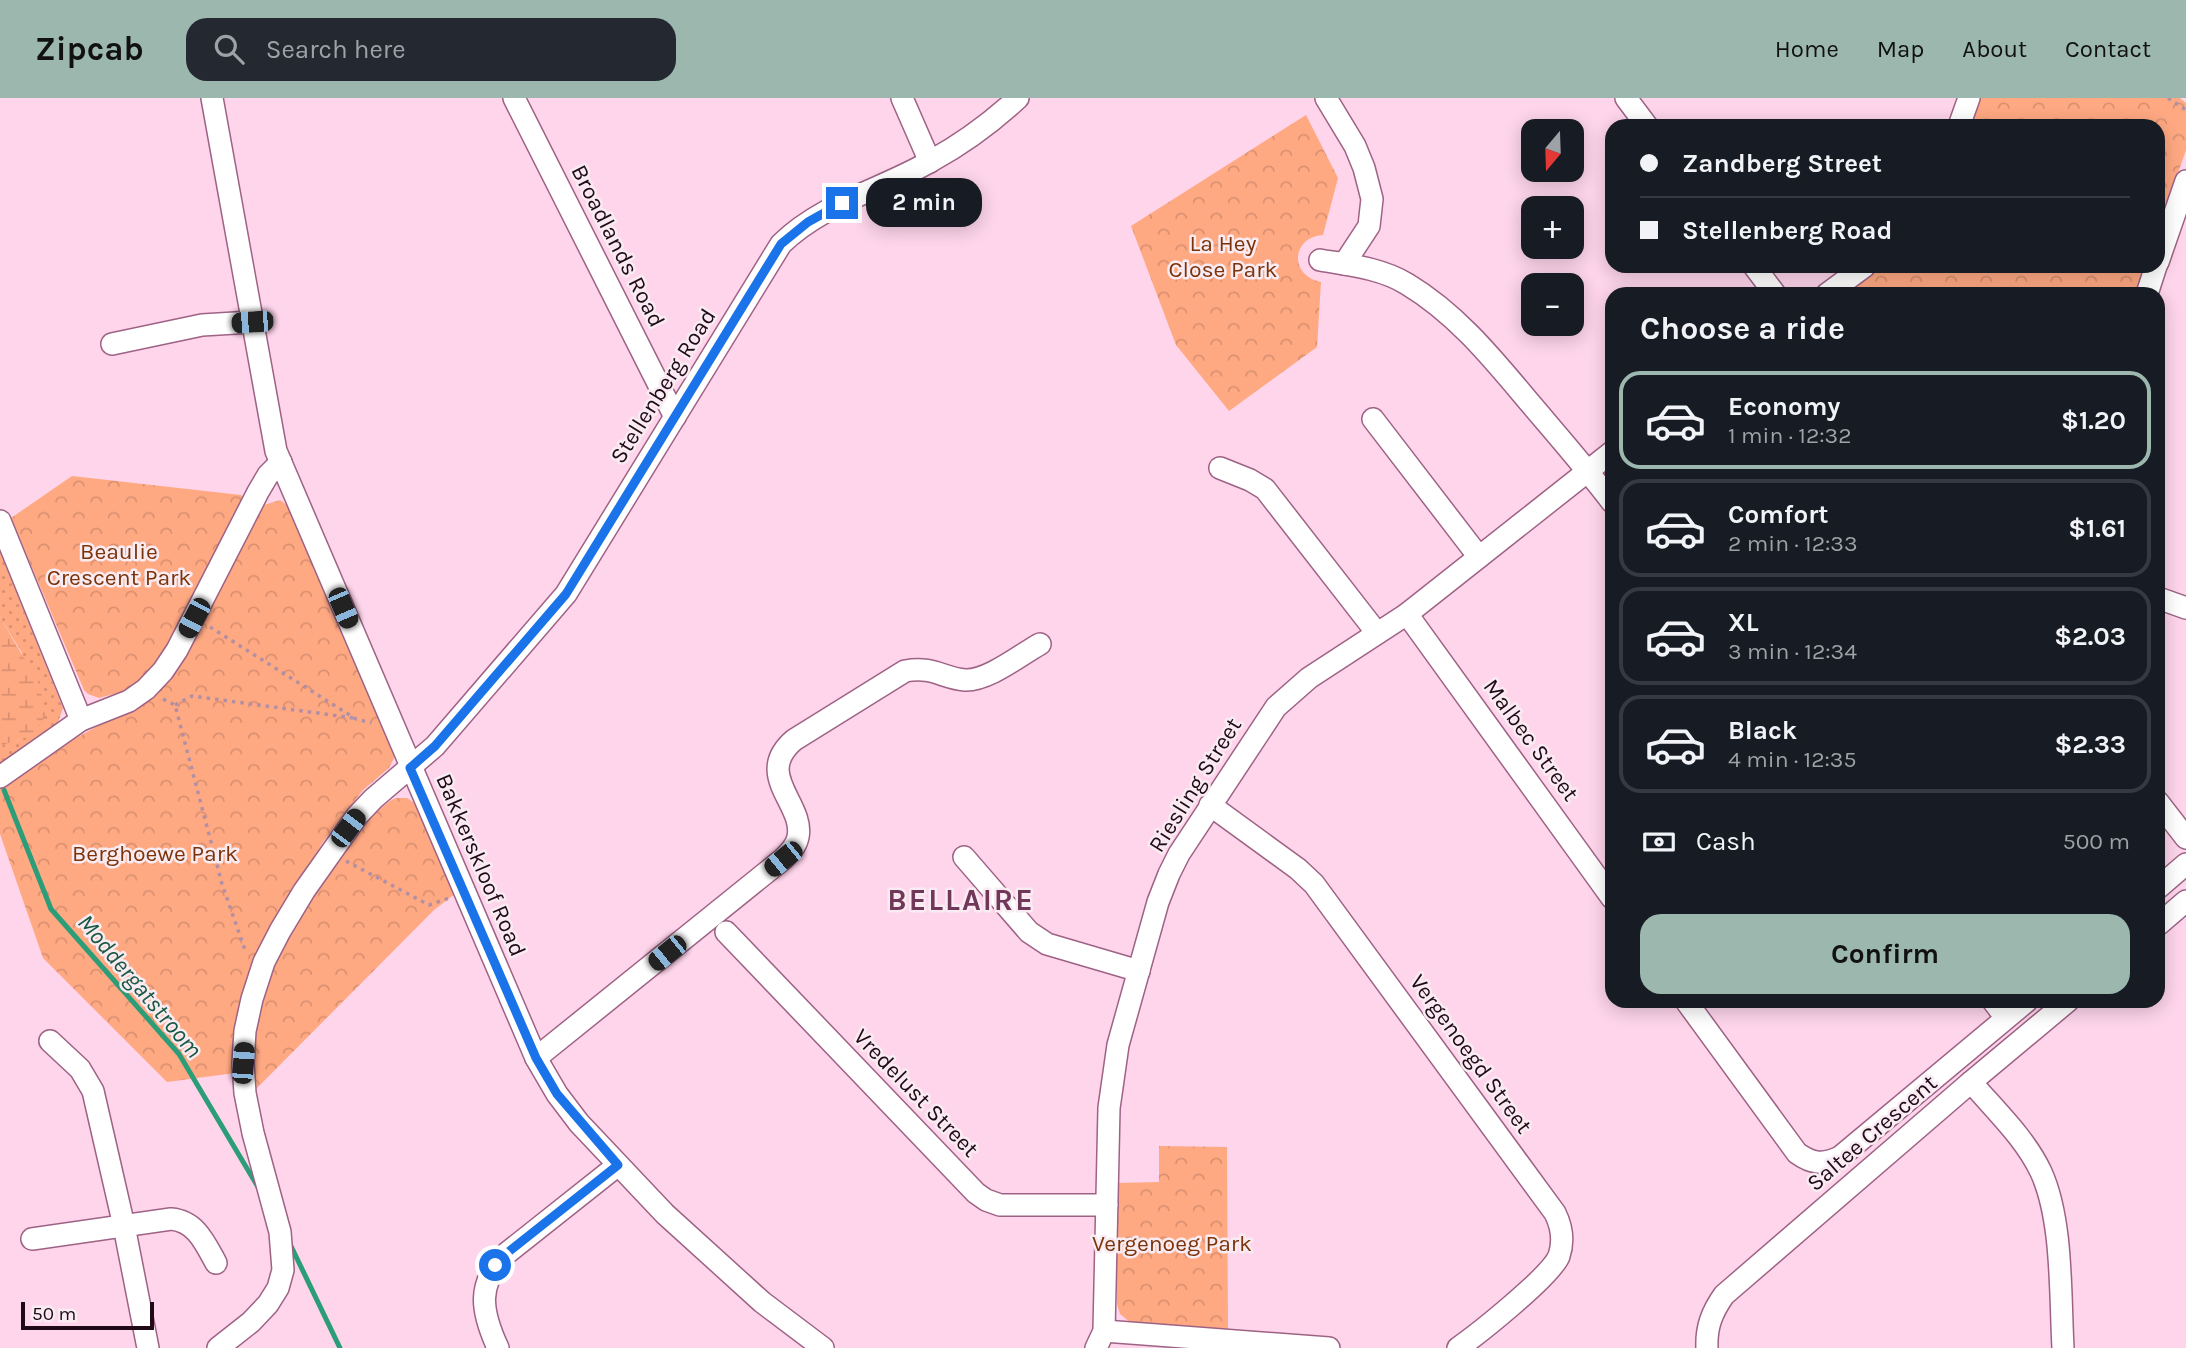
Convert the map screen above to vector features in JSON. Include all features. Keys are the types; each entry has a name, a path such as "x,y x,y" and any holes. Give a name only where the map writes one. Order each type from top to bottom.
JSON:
{"street":[{"name":"Bakkerskloof Road","path":"212,98 276,451 536,1058 557,1094 618,1165 665,1214 762,1302 823,1348"},
{"name":"Broadlands Road","path":"514,98 675,418"},
{"path":"902,98 930,162"},
{"name":"Stellenberg Road","path":"218,1348 251,1322 268,1304 278,1288 284,1270 284,1253 253,1133 243,1063 247,1020 264,962 280,930 365,807 435,746 566,594 781,244 820,214 930,162 991,122 1018,98"},
{"path":"1326,98 1355,146 1364,168 1371,199 1369,226 1344,264"},
{"path":"1962,119 1969,98"},
{"path":"2165,241 2186,181"},
{"path":"1320,260 1390,276 1407,284 1440,308 1465,329 1497,363 1605,493"},
{"path":"1836,287 1856,273"},
{"path":"112,344 202,325 252,322"},
{"path":"1373,419 1479,557"},
{"name":"Riesling Street","path":"1100,1339 1112,1075 1158,902 1179,854 1276,707 1291,692 1335,659 1407,614 1605,458"},
{"path":"0,777 81,720 129,701 163,671 194,618 258,492 268,475 281,462"},
{"path":"1220,468 1265,489 1377,633"},
{"path":"0,521 81,720"},
{"path":"2165,603 2186,608"},
{"name":"Malbec Street","path":"1407,614 1605,888"},
{"path":"536,1058 794,848 799,828 780,780 778,767 784,749 794,740 905,671 920,668 962,680 975,679 1040,644"},
{"name":"Vergenoegd Street","path":"1210,805 1298,869 1314,884 1559,1222 1561,1250 1548,1273 1458,1348"},
{"path":"2165,811 2186,838"},
{"path":"964,857 1023,925 1047,944 1139,971"},
{"path":"2165,882 2186,864"},
{"path":"2165,919 2186,901"},
{"name":"Vredelust Street","path":"726,932 985,1200 1000,1205 1107,1205"},
{"path":"1691,1008 1797,1153 1814,1162 1823,1163 1840,1157 2018,1008"},
{"path":"1998,1008 2006,1018"},
{"path":"1972,1082 2060,1008"},
{"path":"50,1041 80,1069 93,1091 148,1348"},
{"name":"Saltee Crescent","path":"1707,1348 1708,1326 1724,1295 1972,1082 2022,1143 2047,1187 2056,1238 2063,1348"},
{"path":"498,1348 485,1312 484,1292 495,1265 618,1165"},
{"path":"32,1239 171,1219 183,1220 197,1231 216,1263"},
{"path":"1100,1339 1329,1348"}],"path":[{"path":"2168,98 2186,110"},
{"path":"194,618 356,719"},
{"path":"145,689 175,705 222,884 246,953 264,962"},
{"path":"175,705 192,696 356,719 394,729"},
{"path":"331,853 429,905 464,892"}],"green space":[{"path":"1980,98 2180,98 2186,103 2186,150 2165,210 2165,119 1972,119"},
{"name":"La Hey Close Park","path":"1306,115 1338,178 1323,235 1312,237 1305,242 1298,257 1303,272 1321,282 1317,347 1229,411 1176,345 1131,226"},
{"path":"1871,273 2144,273 2138,287 1852,287"},
{"name":"Beaulie Crescent Park","path":"72,476 241,495 244,498 168,647 156,664 141,680 121,692 99,698 84,690 11,518"},
{"name":"Berghoewe Park","path":"280,500 295,511 394,751 394,758 389,768 363,790 323,842 274,926 240,1003 235,1073 167,1082 43,958 0,834 0,789 72,740 135,706 264,505"},
{"path":"0,552 63,708 57,725 0,764 0,747 8,741 19,740 22,653 0,617"},
{"path":"0,617 39,684 46,715 32,734 0,747"},
{"path":"396,798 407,798 416,804 456,893 434,910 255,1090 254,1026 259,1001 271,970 301,915 341,855 380,809"},
{"name":"Vergenoeg Park","path":"1159,1146 1227,1147 1228,1331 1131,1323 1120,1314 1117,1304 1117,1183 1159,1182"}],"waterway":[{"name":"Moddergatstroom","path":"4,790 51,909 179,1054 258,1187"},
{"name":"Moddergatstroom","path":"290,1244 340,1348"}],"district":[{"name":"BELLAIRE","path":"961,900"}],"route":[{"path":"495,1265 618,1165 579,1123 557,1094 536,1058 410,768 435,746 566,594 781,244 808,222 842,203"}]}
